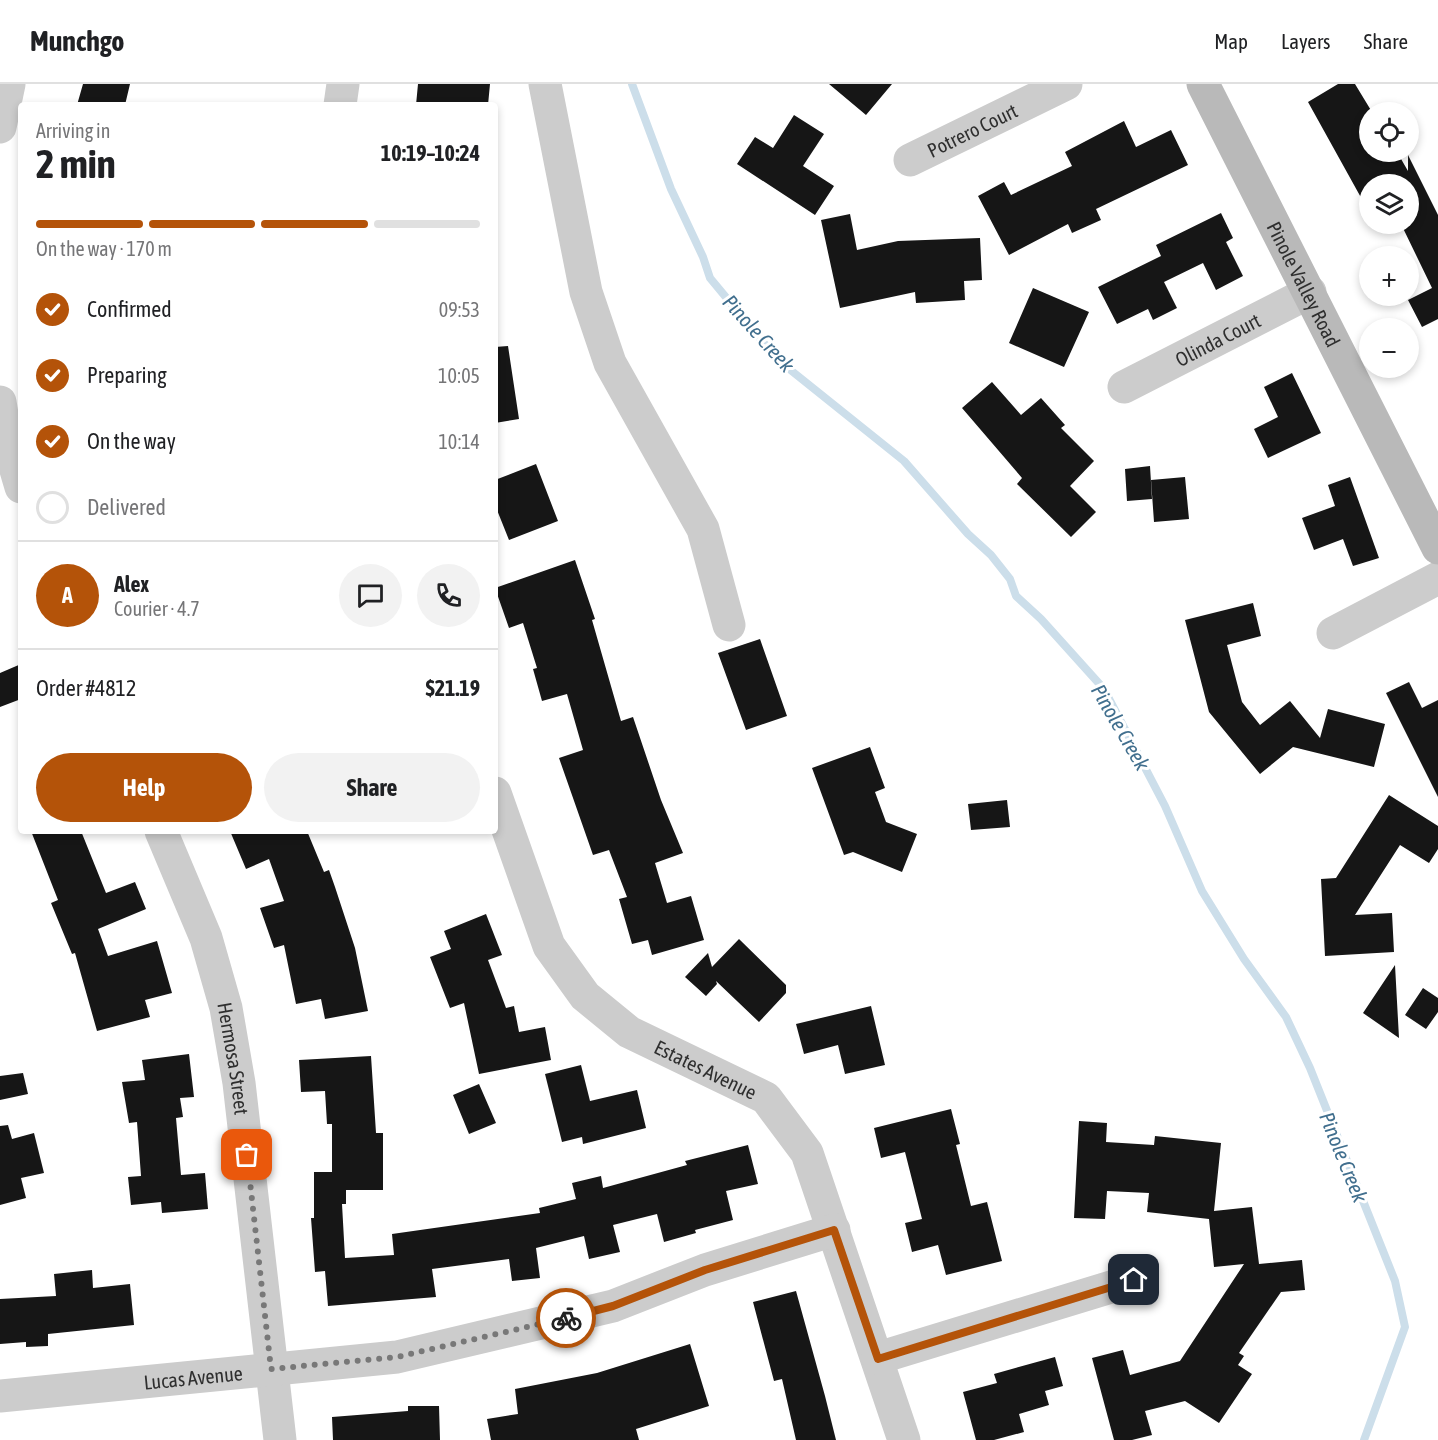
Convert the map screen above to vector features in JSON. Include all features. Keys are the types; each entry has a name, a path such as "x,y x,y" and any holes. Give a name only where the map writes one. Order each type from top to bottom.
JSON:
{"main road":[{"name":"Pinole Valley Road","path":"1203,84 1438,548"}],"street":[{"path":"0,127 9,84"},
{"path":"340,102 343,84"},
{"path":"545,84 586,292 610,363 703,529 729,625"},
{"name":"Potrero Court","path":"910,160 1066,84"},
{"name":"Olinda Court","path":"1124,387 1310,292"},
{"path":"0,402 5,433 18,477"},
{"path":"1333,633 1438,578"},
{"name":"Estates Avenue","path":"498,802 549,946 585,996 629,1032 766,1098 807,1153 904,1440"},
{"name":"Hermosa Street","path":"162,834 206,938 226,1008 239,1083 280,1440"},
{"name":"Lucas Avenue","path":"0,1396 397,1357 613,1306 705,1270 834,1230"},
{"path":"878,1359 1134,1280"}],"building":[{"path":"83,84 130,84 126,102 78,102"},
{"path":"418,84 490,84 488,102 416,102"},
{"path":"829,84 892,84 866,115"},
{"path":"1338,84 1355,84 1366,102 1359,102 1359,162 1403,162 1408,171 1408,162 1412,162 1418,174 1359,174 1359,194 1308,102"},
{"path":"794,115 824,134 803,166 834,186 815,215 737,164 755,137 773,148"},
{"path":"1124,121 1136,147 1171,130 1188,165 1096,209 1101,220 1072,233 1068,224 1009,255 978,196 1004,182 1011,195 1072,166 1065,152"},
{"path":"1419,177 1438,215 1438,319 1422,327 1411,306 1419,306 1419,294 1432,288 1419,261 1419,246 1412,246 1406,234 1419,234"},
{"path":"1221,213 1233,238 1226,242 1243,276 1216,290 1203,263 1164,282 1177,308 1153,320 1148,309 1117,324 1098,287 1161,256 1156,245"},
{"path":"850,214 857,250 898,241 980,238 982,280 964,281 965,300 916,303 915,292 840,308 821,220"},
{"path":"1033,288 1089,312 1064,367 1009,343"},
{"path":"508,346 519,419 498,422 498,347"},
{"path":"1292,373 1321,433 1268,458 1254,429 1278,417 1264,387"},
{"path":"992,382 1021,415 1041,398 1065,425 1061,428 1094,461 1070,486 1096,512 1071,537 1017,484 1022,478 962,408"},
{"path":"536,464 558,521 509,540 498,512 498,479"},
{"path":"1150,466 1152,499 1127,501 1125,469"},
{"path":"1185,477 1189,519 1154,522 1151,480"},
{"path":"1350,477 1379,558 1353,566 1343,539 1314,550 1302,518 1335,506 1328,485"},
{"path":"575,560 595,619 592,620 621,721 633,717 661,800 683,853 655,863 667,903 691,896 704,940 652,955 648,940 632,944 619,899 627,897 609,850 593,855 559,758 583,750 567,694 542,701 533,669 537,668 523,623 509,628 498,597 498,587"},
{"path":"1253,603 1261,636 1227,645 1242,702 1260,725 1290,701 1320,738 1328,709 1385,724 1374,767 1293,747 1260,774 1209,712 1185,620"},
{"path":"760,639 787,716 746,730 718,653"},
{"path":"18,665 18,700 0,707 0,673"},
{"path":"1409,682 1422,708 1438,700 1438,797 1386,693"},
{"path":"870,747 885,788 875,792 886,822 917,834 902,872 853,852 844,855 812,768"},
{"path":"1389,795 1438,826 1438,849 1429,863 1400,845 1355,915 1392,913 1394,952 1325,956 1321,879 1336,878"},
{"path":"1007,800 1010,827 971,830 968,804"},
{"path":"32,834 82,834 106,893 135,882 146,909 98,929 108,956 157,941 172,993 145,1000 150,1017 97,1031 75,953 72,954 51,903 58,900"},
{"path":"231,834 308,834 324,872 329,870 335,887 355,948 368,1011 325,1019 321,999 296,1004 284,945 274,948 260,908 284,901 269,859 246,869"},
{"path":"486,914 502,955 488,960 506,1008 514,1006 519,1032 545,1027 551,1060 479,1074 464,1003 450,1008 430,957 451,949 444,931"},
{"path":"739,939 786,985 786,993 759,1022 716,981 717,984 706,996 685,977 708,953 712,967"},
{"path":"1395,965 1399,1038 1363,1013"},
{"path":"1423,988 1438,998 1438,1012 1426,1029 1405,1015"},
{"path":"871,1006 885,1065 845,1074 838,1045 804,1054 796,1024"},
{"path":"189,1054 194,1097 180,1098 183,1117 176,1118 181,1175 205,1173 208,1209 162,1213 161,1202 131,1205 128,1177 141,1176 137,1122 129,1123 122,1082 145,1080 142,1060"},
{"path":"371,1056 376,1133 383,1133 383,1190 346,1190 346,1204 342,1204 345,1258 394,1255 392,1234 540,1213 539,1208 576,1199 572,1183 601,1176 603,1188 687,1165 685,1161 748,1145 758,1184 726,1191 733,1220 695,1230 696,1233 664,1242 657,1214 613,1225 620,1252 589,1259 584,1236 536,1248 540,1278 512,1281 509,1259 432,1269 436,1297 328,1306 325,1271 315,1272 311,1218 314,1218 314,1172 332,1172 332,1124 327,1124 325,1091 301,1092 299,1060"},
{"path":"581,1065 590,1101 637,1090 646,1128 583,1144 582,1137 562,1142 545,1074"},
{"path":"23,1073 28,1094 0,1100 0,1076"},
{"path":"479,1084 496,1123 469,1134 453,1095"},
{"path":"951,1109 960,1144 956,1145 971,1206 987,1202 1002,1261 946,1275 938,1245 912,1252 905,1223 922,1219 905,1152 881,1158 874,1128"},
{"path":"1079,1121 1107,1123 1106,1142 1154,1145 1155,1136 1221,1143 1214,1211 1252,1207 1259,1264 1302,1260 1305,1290 1281,1292 1239,1353 1244,1356 1238,1365 1252,1374 1219,1423 1185,1401 1145,1411 1152,1435 1132,1440 1114,1440 1092,1358 1123,1350 1130,1375 1180,1361 1244,1264 1214,1267 1209,1219 1147,1212 1149,1193 1107,1191 1105,1219 1074,1218"},
{"path":"8,1125 12,1139 34,1133 44,1173 21,1178 26,1198 0,1205 0,1126"},
{"path":"92,1270 93,1288 130,1284 134,1325 48,1334 48,1346 26,1347 26,1342 0,1344 0,1299 56,1296 54,1274"},
{"path":"796,1291 836,1440 796,1440 782,1379 774,1381 753,1302"},
{"path":"690,1344 709,1406 636,1429 639,1440 491,1440 487,1419 518,1414 515,1389 597,1373"},
{"path":"1055,1357 1063,1386 1045,1391 1049,1405 1019,1414 1024,1432 994,1440 976,1440 963,1392 997,1383 994,1374"},
{"path":"408,1406 439,1406 440,1440 333,1440 332,1417 408,1411"}],"waterway":[{"name":"Pinole Creek","path":"632,84 671,189 703,257 710,278 778,360 904,461 968,534 991,555 1010,579 1016,596 1041,619 1104,689 1165,806 1202,891 1244,959 1286,1017 1310,1068 1395,1281 1405,1327 1364,1440"}],"way so far":[{"path":"247,1155 271,1369 397,1357 566,1318"}],"route":[{"path":"566,1318 613,1306 705,1270 834,1230 878,1359 1134,1280"}]}
